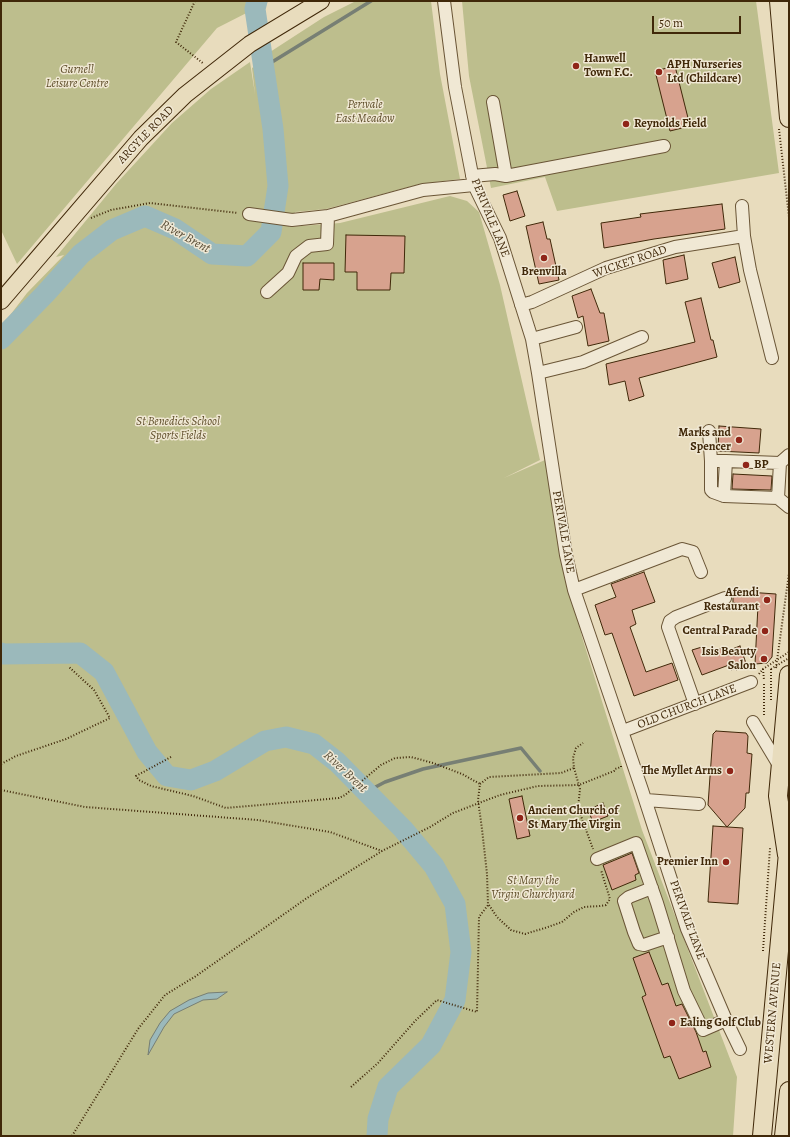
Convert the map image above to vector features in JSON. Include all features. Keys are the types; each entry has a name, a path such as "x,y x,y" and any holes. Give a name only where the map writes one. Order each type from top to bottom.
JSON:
{"highway":[{"path":"779,1 784,121"},
{"name":"WESTERN AVENUE","path":"762,1136 788,850 778,796 784,738 783,675"},
{"path":"784,1136 789,1091"}],"main road":[{"name":"ARGYLE ROAD","path":"1,301 140,138 185,95 250,44 321,1"}],"street":[{"name":"PERIVALE LANE","path":"444,1 455,87 473,181 500,238 532,339 556,498 574,590 623,731 688,929 726,1020 740,1049"},
{"path":"493,102 506,176"},
{"path":"249,214 292,220 328,216 423,190 473,181 495,174 506,176 664,146"},
{"path":"742,206 744,236 750,270 772,358"},
{"path":"267,292 288,273 296,256 309,246 327,244 328,216"},
{"name":"WICKET ROAD","path":"521,305 532,302 606,268 675,247 744,236"},
{"path":"532,339 576,326"},
{"path":"538,373 583,362 642,337"},
{"path":"709,430 711,490 713,492 724,496 778,498 789,507"},
{"path":"711,461 784,459 778,498"},
{"path":"724,496 726,461"},
{"path":"574,590 682,549 694,552 701,572"},
{"path":"695,704 668,627 670,621 676,617 725,598"},
{"name":"OLD CHURCH LANE","path":"623,731 751,682"},
{"path":"758,721 780,766"},
{"path":"646,800 699,804"},
{"path":"597,859 636,843 668,937 684,991 703,1030 726,1020"},
{"path":"652,888 628,897 624,901 632,926 639,944 668,937"}],"path":[{"path":"195,1 176,42 206,66"},
{"path":"784,121 789,217"},
{"path":"90,218 111,210 150,203 249,214"},
{"path":"783,675 776,661 789,573"},
{"path":"758,721 764,669 789,652"},
{"path":"771,706 771,669 789,658"},
{"path":"1,764 16,756 66,739 110,718 94,690 69,667"},
{"path":"574,768 561,773 489,777 480,784 478,804 487,874 488,905 497,917 511,930 525,934 545,928 562,922 574,912 584,908 606,905 610,899 606,883 578,808 579,785 573,758 576,748 583,743"},
{"path":"171,757 136,776 139,780 151,786 194,796 226,808 339,798 345,795 381,765 395,758 410,757 433,763 462,774 480,784"},
{"path":"72,1136 138,1029 164,994 196,976 307,898 382,851 430,827 453,813 500,796 538,786 579,785 621,767 621,761"},
{"path":"1,790 85,807 258,820 330,832 382,851"},
{"path":"762,955 770,844"},
{"path":"352,1088 378,1063 415,1021 437,1000 477,1012 479,916 488,905"}],"green space":[{"name":"Gurnell Leisure Centre","path":"1,1 270,1 217,28 17,264 1,230"},
{"path":"356,1 431,1 440,74 460,179 420,184 326,209 295,212 289,227 340,223 450,196 467,201 479,212 500,285 540,460 504,478 545,460 582,637 642,830 737,1077 733,1136 1,1136 1,327 27,293 64,255 56,257 116,184 172,123 211,89 250,62 255,94 252,68 271,56 270,52 324,17"},
{"name":"Reynolds Field","path":"462,1 756,1 779,173 557,211 545,177 491,188 469,76"}],"water":[{"path":"227,992 217,999 203,1000 174,1014 164,1027 148,1055 150,1040 160,1023 170,1011 189,1000 208,993"}],"building":[{"path":"675,66 690,126 670,131 655,71"},
{"path":"517,191 525,216 510,221 503,195"},
{"path":"722,204 725,229 604,248 601,223 641,217 640,214"},
{"name":"Brenvilla","path":"543,222 547,239 550,239 559,280 539,284 526,226"},
{"path":"346,235 405,236 404,273 391,273 390,290 357,290 357,272 345,272"},
{"path":"684,255 688,279 666,284 663,260"},
{"path":"735,257 740,282 719,288 712,263"},
{"path":"303,263 334,263 334,280 320,279 319,290 303,290"},
{"path":"591,289 600,313 604,313 609,341 588,346 583,316 578,318 572,296"},
{"path":"701,298 711,340 713,340 717,357 639,378 644,396 629,401 625,381 609,385 606,364 695,342 685,302"},
{"name":"Marks and Spencer","path":"719,426 761,429 759,453 718,451"},
{"path":"733,474 772,476 771,490 732,489"},
{"path":"644,572 655,602 632,610 636,624 630,627 646,672 672,663 678,680 634,696 612,633 605,635 595,605 616,597 611,584"},
{"name":"Central Parade","path":"733,591 776,594 772,657 767,663 755,664 758,605 733,603"},
{"path":"740,646 747,666 736,670 735,668 731,670 729,665 702,675 692,650 702,647 705,654 725,647 727,651"},
{"name":"The Myllet Arms","path":"716,731 746,733 748,736 747,753 752,754 749,793 746,793 745,808 727,827 708,805 713,734"},
{"name":"Ancient Church of St Mary The Virgin","path":"522,796 530,836 517,839 509,799"},
{"path":"603,803 608,816 593,822 588,810"},
{"name":"Premier Inn","path":"713,826 743,828 738,904 708,902"},
{"path":"632,853 639,873 635,875 636,880 612,890 603,865"},
{"name":"Ealing Golf Club","path":"649,952 662,985 668,983 676,1006 682,1004 696,1032 703,1052 706,1051 711,1067 679,1079 670,1056 664,1058 642,997 646,995 633,958"}],"waterway":[{"name":"River Brent","path":"1,339 81,254 112,230 145,216 175,229 212,254 247,256 271,232 278,186 273,129 255,9 257,1"},
{"path":"264,67 371,1"},
{"name":"River Brent","path":"1,653 80,653 104,672 147,752 167,776 191,780 215,771 265,741 286,737 314,744 337,762 403,829 434,866 455,904 461,952 455,1000 431,1045 388,1087 378,1119 377,1136"},
{"path":"366,792 385,782 423,769 521,748 540,771"}],"place":[{"name":"Hanwell Town F.C.","path":"576,66"},
{"name":"APH Nurseries Ltd (Childcare)","path":"659,72"},
{"name":"Reynolds Field","path":"626,124"},
{"name":"Brenvilla","path":"544,258"},
{"name":"Marks and Spencer","path":"739,440"},
{"name":"BP","path":"746,465"},
{"name":"Afendi Restaurant","path":"767,600"},
{"name":"Central Parade","path":"765,631"},
{"name":"Isis Beauty Salon","path":"764,659"},
{"name":"The Myllet Arms","path":"730,771"},
{"name":"Ancient Church of St Mary The Virgin","path":"520,818"},
{"name":"Premier Inn","path":"726,862"},
{"name":"Ealing Golf Club","path":"672,1023"}],"park label":[{"name":"Perivale East Meadow","path":"365,112"},
{"name":"St Benedicts School Sports Fields","path":"178,429"},
{"name":"St Mary the Virgin Churchyard","path":"533,888"}]}
